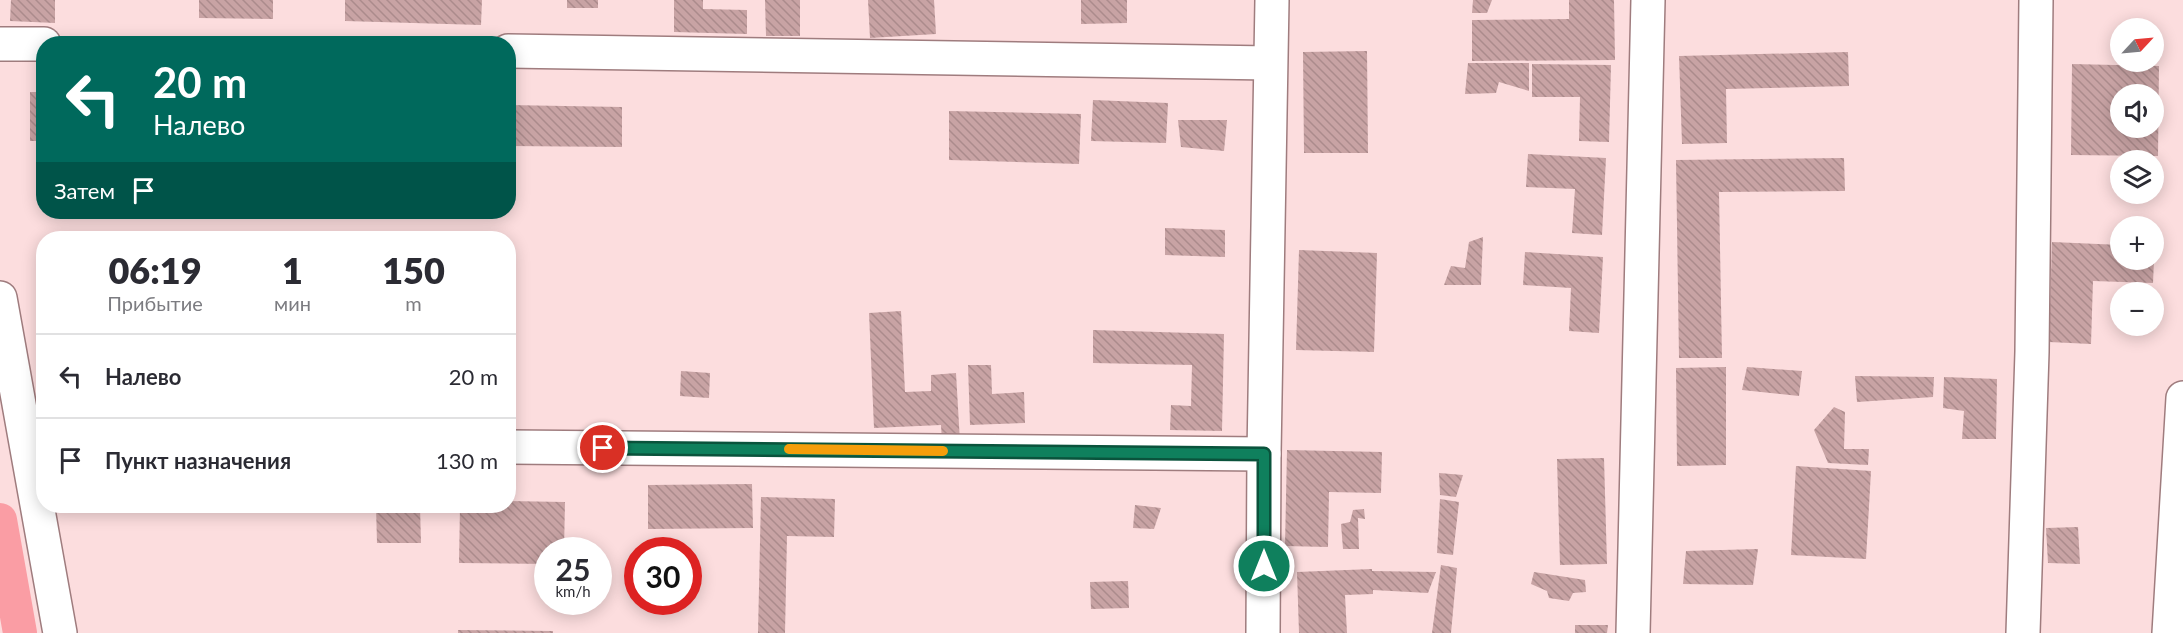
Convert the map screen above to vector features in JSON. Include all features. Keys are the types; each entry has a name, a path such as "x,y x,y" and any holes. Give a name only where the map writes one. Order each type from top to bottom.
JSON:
{"street":[{"path":"1263,633 1272,0"},
{"path":"1633,633 1648,0"},
{"path":"2023,633 2032,352 2036,0"},
{"path":"0,44 36,44"},
{"path":"516,51 1270,63"},
{"path":"0,298 35,442"},
{"path":"2174,613 2183,398"},
{"path":"516,447 1264,454"},
{"path":"44,513 60,633"}],"building":[{"path":"11,0 55,0 55,23 10,21"},
{"path":"199,0 273,0 273,19 199,18"},
{"path":"345,0 482,0 481,25 345,21"},
{"path":"567,0 598,0 598,8 567,8"},
{"path":"674,0 703,0 703,9 747,10 747,34 674,32"},
{"path":"765,0 800,0 800,36 766,36"},
{"path":"868,0 934,0 936,34 870,38"},
{"path":"1081,0 1127,0 1127,23 1081,24"},
{"path":"1473,0 1492,0 1487,13 1472,13"},
{"path":"1569,0 1614,0 1615,60 1472,61 1472,20 1569,19"},
{"path":"1367,51 1368,153 1304,153 1303,52"},
{"path":"1848,52 1849,86 1726,89 1727,143 1682,144 1679,56"},
{"path":"1468,63 1529,63 1529,91 1499,82 1496,93 1465,94"},
{"path":"1532,64 1611,65 1609,142 1579,141 1580,97 1532,97"},
{"path":"2072,64 2110,65 2110,72 2159,72 2159,84 2110,84 2110,138 2158,138 2158,150 2110,150 2110,155 2071,155"},
{"path":"30,92 36,92 36,141 30,141"},
{"path":"1093,100 1168,103 1166,143 1091,141"},
{"path":"516,105 622,107 622,147 516,146"},
{"path":"949,111 1081,114 1079,164 949,160"},
{"path":"1178,120 1227,120 1224,151 1181,147"},
{"path":"1528,154 1606,158 1602,235 1572,233 1575,189 1526,187"},
{"path":"1844,158 1845,191 1719,192 1722,358 1679,358 1676,160"},
{"path":"1165,228 1225,230 1225,257 1165,255"},
{"path":"1483,237 1481,285 1444,285 1451,266 1465,268 1469,242"},
{"path":"2052,242 2110,245 2110,270 2154,270 2153,282 2093,281 2091,344 2049,342"},
{"path":"1299,250 1377,253 1374,352 1296,350"},
{"path":"1525,252 1603,257 1599,333 1569,331 1571,288 1523,285"},
{"path":"901,311 905,392 931,391 931,375 956,373 960,442 942,442 941,425 874,428 869,313"},
{"path":"1093,330 1224,334 1222,431 1170,430 1171,405 1191,406 1192,365 1093,363"},
{"path":"968,365 991,365 992,394 1024,392 1025,423 970,425"},
{"path":"1726,367 1726,465 1677,466 1676,368"},
{"path":"1747,367 1802,371 1799,396 1742,390"},
{"path":"681,371 710,373 709,398 680,396"},
{"path":"1855,376 1934,377 1933,397 1857,402"},
{"path":"1944,377 1997,379 1996,439 1962,439 1964,411 1943,408"},
{"path":"1834,407 1845,412 1844,449 1869,449 1868,465 1828,463 1814,430"},
{"path":"1287,450 1382,452 1381,493 1329,492 1328,547 1285,546"},
{"path":"1604,458 1607,564 1560,565 1557,459"},
{"path":"1796,466 1871,471 1866,559 1791,555"},
{"path":"1439,473 1463,475 1456,497 1440,495"},
{"path":"752,484 753,528 648,529 648,485"},
{"path":"761,497 835,499 834,537 787,536 785,633 758,633"},
{"path":"1440,499 1459,502 1453,555 1437,553"},
{"path":"516,501 565,502 564,537 534,537 534,564 459,563 460,513 516,513"},
{"path":"1135,505 1161,508 1154,529 1133,528"},
{"path":"1364,509 1365,519 1358,518 1359,549 1343,549 1341,524 1350,522 1353,510"},
{"path":"376,513 420,513 421,543 377,543"},
{"path":"2078,527 2080,564 2048,563 2046,528"},
{"path":"1758,549 1753,585 1683,584 1686,551"},
{"path":"1441,565 1457,568 1451,633 1432,633"},
{"path":"1372,569 1372,571 1436,572 1428,593 1373,590 1373,594 1345,595 1347,633 1299,633 1297,572"},
{"path":"1534,572 1585,580 1586,592 1573,593 1569,601 1549,598 1547,591 1531,584"},
{"path":"1128,581 1129,608 1091,609 1090,582"},
{"path":"1575,625 1608,625 1607,633 1575,633"},
{"path":"458,630 553,631 553,633 458,633"}],"waterway":[{"path":"0,520 20,633"}],"slow traffic":[{"path":"789,449 943,451"}],"route":[{"path":"603,448 1264,454 1264,566"}]}
